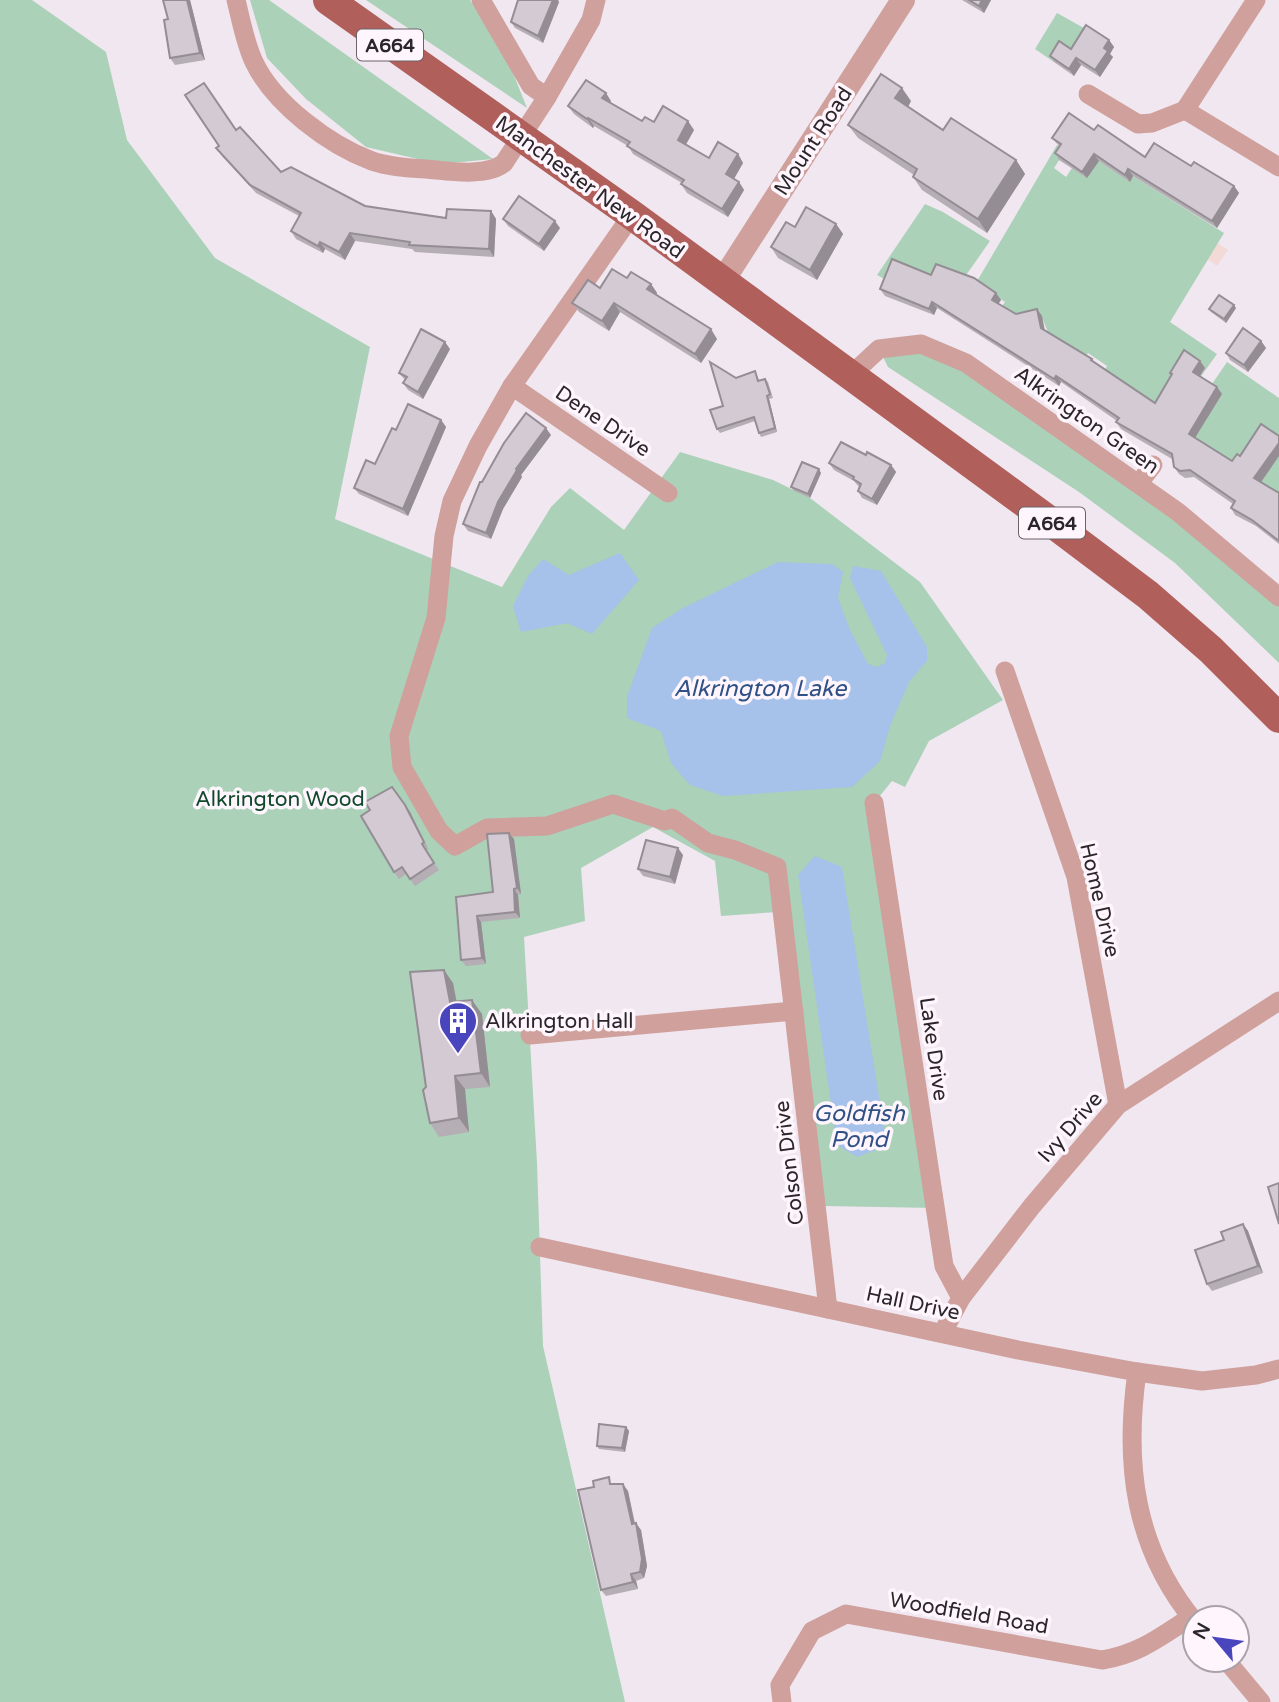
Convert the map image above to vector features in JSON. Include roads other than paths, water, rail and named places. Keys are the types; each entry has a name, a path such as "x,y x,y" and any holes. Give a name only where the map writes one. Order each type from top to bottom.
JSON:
{"main road":[{"name":"Manchester New Road","path":"328,0 852,374"},
{"name":"A664","path":"852,374 1148,595 1211,650 1279,718"}],"street":[{"path":"236,0 254,62 268,86 301,118 322,134 373,161 442,171 475,171 498,168 504,163 592,20 596,0"},
{"path":"481,0 531,86 547,97"},
{"name":"Mount Road","path":"722,282 902,0"},
{"path":"1088,94 1138,124 1152,123 1185,110 1256,0"},
{"path":"1185,110 1279,167"},
{"path":"512,386 632,215"},
{"name":"Alkrington Green","path":"852,374 879,349 921,344 965,363 1178,512 1279,597"},
{"name":"Dene Drive","path":"512,386 668,493"},
{"name":"Colson Drive","path":"512,386 478,446 452,501 444,536 436,618 399,736 401,766 439,831 455,846 487,828 547,825 613,804 666,821 672,818 708,843 735,850 777,867 828,1308"},
{"path":"1139,483 1153,465"},
{"name":"Home Drive","path":"1004,671 1076,877 1118,1105"},
{"name":"Lake Drive","path":"874,803 944,1266 961,1298"},
{"name":"Ivy Drive","path":"943,1332 961,1298 1032,1206 1118,1105 1279,1001"},
{"path":"530,1035 794,1012"},
{"name":"Hall Drive","path":"540,1247 1018,1350 1137,1372 1202,1381 1256,1376 1279,1369"},
{"path":"1137,1372 1131,1412 1134,1490 1144,1533 1166,1579 1182,1604"},
{"name":"Woodfield Road","path":"782,1702 780,1685 812,1631 846,1614 1102,1660 1125,1656 1181,1627"},
{"path":"1238,1674 1261,1702"}],"water":[{"path":"620,553 639,580 592,634 567,623 521,632 513,606 528,576 543,559 569,575"},
{"name":"Alkrington Lake","path":"778,562 832,564 843,572 838,598 850,630 868,664 877,667 885,663 887,655 850,578 853,566 881,571 927,647 927,661 909,682 890,726 880,761 852,787 723,796 690,785 671,763 661,731 627,718 627,697 652,628 683,608"},
{"name":"Goldfish Pond","path":"815,856 842,867 887,1146 857,1157 837,1145 798,875"}],"place":[{"name":"Alkrington Hall","path":"458,1055"}],"park label":[{"name":"Alkrington Wood","path":"280,799"}]}
